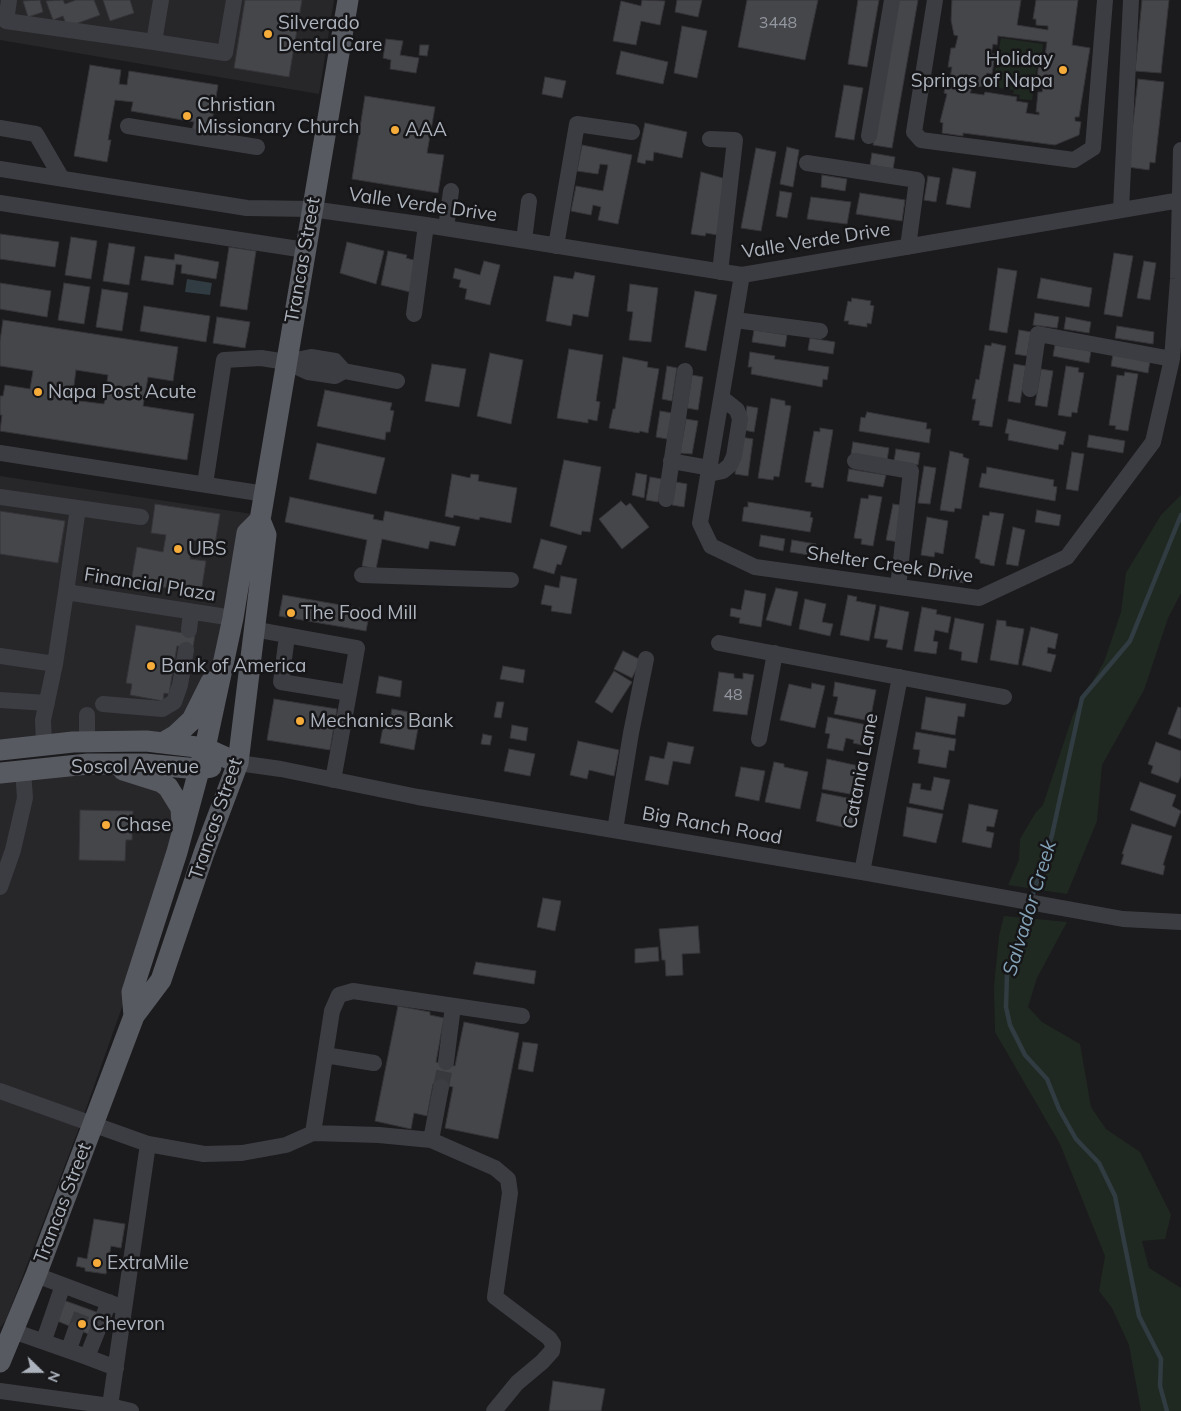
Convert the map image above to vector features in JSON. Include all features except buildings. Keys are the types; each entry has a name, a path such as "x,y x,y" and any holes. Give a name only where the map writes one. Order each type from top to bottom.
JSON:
{"main road":[{"name":"Trancas Street","path":"134,1016 132,992 177,852 205,748 233,618 247,533 260,520 266,494 311,209 348,0"},
{"name":"Trancas Street","path":"0,1362 36,1275 87,1121 134,1016 162,980 204,853 238,763 266,535 260,520"},
{"path":"164,742 182,730 196,714 221,660 233,618"},
{"name":"Soscol Avenue","path":"0,750 87,741 164,742 205,748 238,763"},
{"path":"0,763 42,755 44,744"},
{"path":"102,763 161,782 173,793 183,818 177,852"},
{"name":"Soscol Avenue","path":"0,773 102,763 162,764 198,769 238,763"}],"street":[{"path":"10,0 6,21 225,53 234,0"},
{"path":"154,42 162,0"},
{"path":"869,136 892,0"},
{"path":"935,0 914,132 922,140 1074,160 1093,148 1105,0"},
{"path":"1121,210 1131,0"},
{"path":"556,246 577,124 632,132"},
{"path":"128,126 257,148"},
{"path":"0,128 36,134 61,177"},
{"path":"710,139 735,140 720,272"},
{"name":"Shelter Creek Drive","path":"742,275 700,523 711,546 755,566 979,598 1067,557 1153,442 1172,359 1178,278 1181,150"},
{"path":"807,163 917,180 908,247"},
{"name":"Valle Verde Drive","path":"0,169 61,177 246,208 311,209 426,225 742,275 1180,200"},
{"path":"446,228 451,190"},
{"path":"524,240 529,201"},
{"path":"0,203 305,250"},
{"path":"414,314 426,225"},
{"path":"735,320 820,331"},
{"path":"1030,389 1038,334 1172,359"},
{"path":"205,484 224,360 261,358 286,362 308,372 335,376 344,371 397,381"},
{"path":"666,500 685,371"},
{"path":"0,453 266,494"},
{"path":"671,461 709,471"},
{"path":"855,462 911,471 898,587"},
{"path":"0,496 141,518"},
{"path":"66,592 78,508"},
{"path":"362,575 511,580"},
{"name":"Financial Plaza","path":"44,744 43,720 55,664 66,592 233,618"},
{"path":"189,630 192,612"},
{"path":"253,629 357,648 333,780"},
{"path":"287,636 281,682 349,693"},
{"path":"719,643 1004,696"},
{"path":"103,704 162,709 174,702 180,685 186,650"},
{"path":"759,739 775,654"},
{"path":"0,656 55,664"},
{"path":"615,830 631,733 646,659"},
{"name":"Catania Lane","path":"862,872 900,677"},
{"path":"0,700 47,703"},
{"path":"87,715 87,741"},
{"name":"Big Ranch Road","path":"238,763 418,797 862,872 1123,919 1181,922"},
{"path":"0,887 13,850 25,798 23,770"},
{"path":"313,1133 332,1011 339,995 354,991 522,1016"},
{"path":"446,1062 453,1006"},
{"path":"325,1055 374,1063"},
{"path":"431,1140 441,1087"},
{"path":"0,1091 148,1144 204,1154 242,1153 286,1145 313,1133 379,1135 431,1140 495,1168 508,1179 510,1194 495,1297 549,1338 553,1344 552,1350 542,1362 517,1383 494,1411"},
{"path":"110,1406 116,1368 117,1305 148,1144"},
{"path":"36,1275 63,1285 85,1301 117,1305"},
{"path":"44,1340 63,1285"},
{"path":"87,1356 117,1305"},
{"path":"68,1349 76,1329"},
{"path":"13,1331 44,1340 116,1368"},
{"path":"0,1391 110,1406 131,1411"}],"shaded area":[{"path":"0,0 334,0 319,94 0,40"},
{"path":"1001,38 1043,44 1041,59 1038,58 1032,100 1019,99 1020,95 1013,94 1014,90 992,87"},
{"path":"187,279 212,283 210,295 185,292"},
{"path":"0,476 252,514 221,660 182,730 0,750"},
{"path":"1181,495 1181,593 1168,618 1144,690 1102,765 1097,821 1067,894 1008,885 1019,860 1020,839 1036,812 1043,805 1073,715 1104,662 1121,612 1126,573 1161,515"},
{"path":"88,764 168,787 177,852 82,1120 6,1320 0,1328 0,773"},
{"path":"1004,916 1067,922 1037,978 1028,1007 1042,1022 1080,1044 1091,1107 1106,1129 1140,1152 1171,1215 1165,1239 1142,1241 1149,1268 1181,1288 1181,1411 1141,1411 1129,1345 1112,1308 1099,1291 1105,1256 1060,1144 995,1032 994,986 999,936"}],"waterway":[{"name":"Salvador Creek","path":"1167,1411 1160,1386 1161,1359 1139,1316 1115,1196 1099,1163 1076,1139 1059,1109 1047,1079 1025,1055 1010,1025 1006,1007 1007,975 1052,835 1082,698 1130,641 1181,515"}],"tunnel":[{"path":"441,1087 446,1062"},
{"path":"76,1329 84,1308"}],"place":[{"name":"Silverado Dental Care","path":"268,34"},
{"name":"Holiday Springs of Napa","path":"1063,70"},
{"name":"Christian Missionary Church","path":"187,116"},
{"name":"AAA","path":"395,130"},
{"name":"Napa Post Acute","path":"38,392"},
{"name":"UBS","path":"178,549"},
{"name":"The Food Mill","path":"291,613"},
{"name":"Bank of America","path":"151,666"},
{"name":"Mechanics Bank","path":"300,721"},
{"name":"Chase","path":"106,825"},
{"name":"ExtraMile","path":"97,1263"},
{"name":"Chevron","path":"82,1324"}]}
